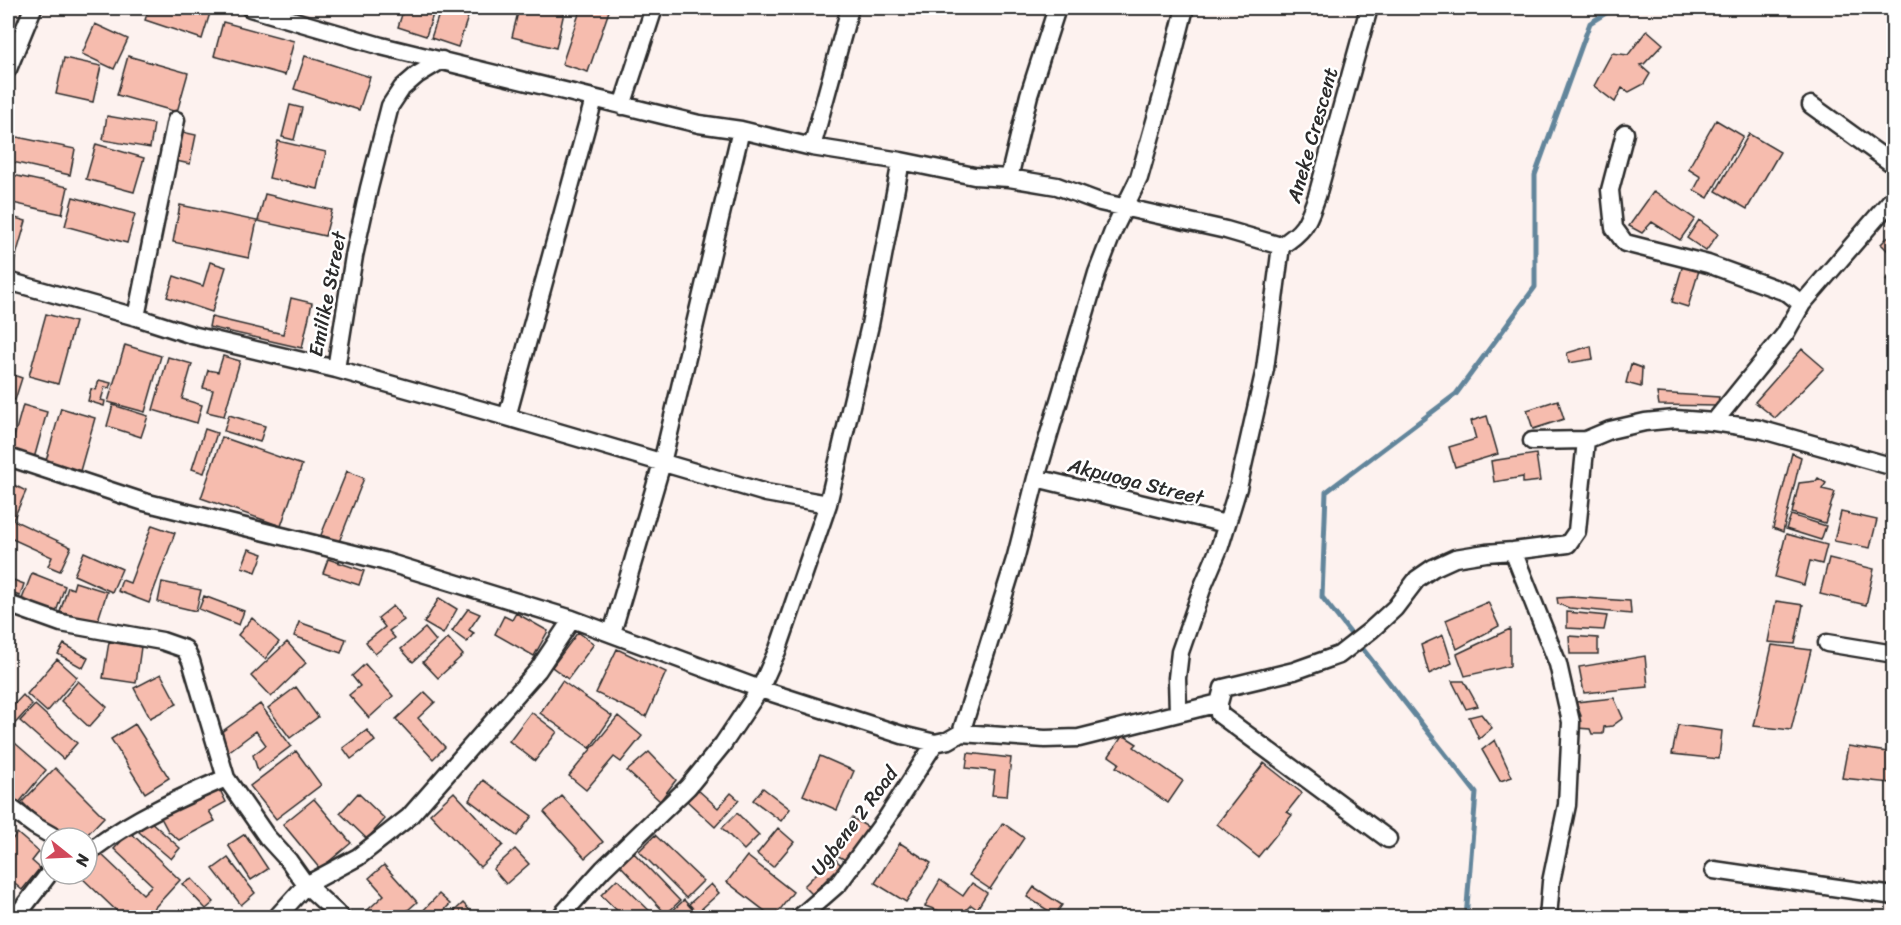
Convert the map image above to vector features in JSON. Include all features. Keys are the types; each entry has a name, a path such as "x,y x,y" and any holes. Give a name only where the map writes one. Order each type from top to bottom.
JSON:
{"street":[{"path":"8,69 33,8"},
{"path":"250,8 293,14 381,46 699,124 741,130 812,147 901,161 974,176 1009,178 1057,186 1100,202 1226,230 1281,246 1265,369 1238,488 1220,546 1180,652 1177,678 1178,712"},
{"path":"622,106 654,8"},
{"path":"812,147 850,8"},
{"path":"1009,178 1029,95 1057,8"},
{"path":"961,733 1016,556 1036,478 1097,273 1139,178 1166,86 1185,8"},
{"name":"Aneke Crescent","path":"1281,246 1296,236 1306,225 1314,206 1369,8"},
{"name":"Emilike Street","path":"8,281 136,317 192,336 336,369 354,256 390,106 402,88 417,75 442,60"},
{"path":"507,417 594,99"},
{"path":"1811,105 1893,165"},
{"path":"136,317 176,120"},
{"path":"612,633 662,463 741,130"},
{"path":"1625,133 1610,190 1614,228 1625,243 1708,264 1788,293 1802,304"},
{"path":"559,918 603,869 688,787 723,744 760,689 778,649 828,504 870,325 901,161"},
{"path":"1714,422 1785,334 1802,304 1893,197"},
{"path":"336,369 766,493 828,504"},
{"path":"1532,441 1586,440 1610,430 1675,418 1759,429 1893,466"},
{"path":"1388,839 1219,714 1223,688 1294,671 1339,656 1395,608 1417,579 1433,568 1455,558 1568,544 1577,531 1586,440"},
{"path":"8,457 144,502 383,561 572,619 760,689 902,735 935,743 950,740 961,733 1045,739 1079,738 1219,703"},
{"name":"Akpuoga Street","path":"1036,478 1226,524"},
{"path":"1513,551 1558,664 1571,723 1567,805 1551,882 1548,918"},
{"path":"8,604 61,623 162,641 185,649 191,661 226,778 256,822 306,885 342,918"},
{"path":"276,918 306,885 358,857 409,817 538,670 572,619"},
{"path":"1827,643 1893,654"},
{"name":"Ugbene 2 Road","path":"799,918 839,883 886,819 935,743"},
{"path":"99,844 163,805 226,778"},
{"path":"8,806 39,828"},
{"path":"1714,870 1893,896"},
{"path":"15,918 40,886"}],"building":[{"path":"149,8 193,8 210,13 202,39 145,20"},
{"path":"404,8 435,8 426,36 398,27"},
{"path":"441,8 471,8 458,47 431,38"},
{"path":"519,8 565,8 556,48 512,37"},
{"path":"581,8 599,8 609,11 588,72 562,64"},
{"path":"223,22 294,41 285,75 214,56"},
{"path":"95,24 128,39 114,69 82,54"},
{"path":"1647,30 1663,44 1644,64 1640,65 1650,74 1644,84 1629,92 1622,88 1615,102 1594,86 1612,53 1628,55"},
{"path":"128,56 188,73 177,112 117,95"},
{"path":"305,56 370,77 359,110 294,89"},
{"path":"64,58 101,66 93,102 56,94"},
{"path":"290,105 302,108 294,140 282,137"},
{"path":"107,116 154,124 150,148 103,140"},
{"path":"1716,120 1743,136 1708,198 1694,190 1701,177 1688,169"},
{"path":"182,132 196,135 190,164 176,161"},
{"path":"1749,134 1780,152 1747,209 1716,191"},
{"path":"12,136 75,149 70,175 8,161"},
{"path":"278,141 326,152 318,189 269,178"},
{"path":"96,144 144,158 134,192 86,179"},
{"path":"8,174 68,187 62,214 8,202"},
{"path":"1654,191 1695,219 1680,240 1652,222 1642,233 1629,226"},
{"path":"265,194 332,210 325,236 258,221"},
{"path":"73,197 135,214 127,243 65,226"},
{"path":"180,205 257,221 249,258 173,242"},
{"path":"8,216 26,221 13,266 8,265"},
{"path":"1699,220 1718,234 1706,251 1687,238"},
{"path":"1894,231 1894,257 1881,244"},
{"path":"1684,261 1700,267 1688,307 1672,302"},
{"path":"210,262 226,267 212,312 167,297 174,276 203,286"},
{"path":"1894,268 1894,286 1886,280"},
{"path":"291,298 312,303 302,348 209,327 211,317 283,334"},
{"path":"46,314 75,322 58,384 29,376"},
{"path":"125,345 161,356 145,412 108,402"},
{"path":"1591,346 1593,359 1569,363 1567,353"},
{"path":"1802,349 1824,368 1775,418 1755,402"},
{"path":"223,356 240,361 224,416 207,412 213,390 203,388 208,370 218,372"},
{"path":"168,357 192,364 182,399 202,405 197,423 153,410"},
{"path":"1631,364 1642,368 1641,387 1626,383"},
{"path":"8,373 22,378 15,400 8,398"},
{"path":"99,380 111,383 109,388 105,387 101,400 105,401 104,406 88,401 91,389 96,390"},
{"path":"1657,393 1719,397 1717,406 1659,405"},
{"path":"1558,400 1564,419 1533,429 1527,410"},
{"path":"23,405 47,412 33,462 9,455"},
{"path":"113,405 148,416 141,437 107,426"},
{"path":"61,408 95,418 80,471 46,461"},
{"path":"229,415 265,426 260,442 224,431"},
{"path":"1487,416 1498,454 1455,467 1449,447 1476,439 1471,421"},
{"path":"205,429 217,433 204,473 192,469"},
{"path":"222,437 302,465 281,526 201,498"},
{"path":"1792,453 1801,457 1783,532 1773,528"},
{"path":"1536,454 1540,481 1523,483 1523,477 1494,482 1491,461"},
{"path":"347,471 364,478 339,542 321,535"},
{"path":"1818,478 1826,483 1822,489 1835,492 1825,523 1792,513 1799,483 1816,481"},
{"path":"8,482 26,491 13,520 71,547 60,571 48,566 52,557 8,537"},
{"path":"1841,512 1877,520 1870,548 1834,541"},
{"path":"1791,515 1826,526 1821,540 1786,529"},
{"path":"152,525 175,533 149,603 118,591 122,580 130,583"},
{"path":"1786,534 1827,545 1822,564 1810,561 1804,585 1775,577"},
{"path":"249,549 263,554 256,572 242,567"},
{"path":"84,552 122,569 112,592 74,575"},
{"path":"1829,558 1874,569 1866,605 1820,594"},
{"path":"328,559 364,571 359,585 323,573"},
{"path":"32,573 65,586 56,612 22,599"},
{"path":"8,578 24,584 20,596 8,592"},
{"path":"75,582 107,592 97,623 60,612 68,587 73,589"},
{"path":"162,582 201,590 196,611 158,602"},
{"path":"204,596 244,611 239,625 199,609"},
{"path":"439,598 457,609 443,634 424,623"},
{"path":"1557,598 1630,601 1631,614 1569,608 1558,604"},
{"path":"1776,601 1803,605 1795,644 1768,642"},
{"path":"1488,602 1499,626 1457,649 1446,620"},
{"path":"393,606 404,620 389,631 395,638 375,654 366,642 385,627 378,618"},
{"path":"468,609 480,614 469,630 474,633 467,642 452,631"},
{"path":"1567,612 1607,616 1604,630 1567,628"},
{"path":"516,613 548,631 534,656 495,634 504,616 512,620"},
{"path":"252,618 279,642 265,659 238,635"},
{"path":"299,622 346,639 341,653 294,636"},
{"path":"425,628 436,641 413,662 401,649"},
{"path":"1510,629 1510,666 1465,676 1457,654"},
{"path":"578,632 594,644 568,679 552,667"},
{"path":"1443,635 1452,663 1429,674 1421,645"},
{"path":"1569,636 1598,638 1598,654 1570,654"},
{"path":"448,638 463,655 438,678 423,662"},
{"path":"109,642 141,647 136,683 103,678"},
{"path":"287,642 306,663 271,697 251,676"},
{"path":"64,644 88,658 83,668 58,654"},
{"path":"1772,645 1811,650 1791,730 1754,726"},
{"path":"617,649 666,672 646,717 596,693"},
{"path":"1645,656 1648,687 1584,693 1579,667"},
{"path":"57,659 77,677 47,712 27,694"},
{"path":"365,664 393,696 369,718 349,695 360,686 352,676"},
{"path":"161,674 177,704 150,718 134,688"},
{"path":"78,681 107,707 89,727 61,701"},
{"path":"562,681 612,716 590,748 540,713"},
{"path":"1452,681 1464,681 1478,706 1466,709"},
{"path":"296,687 318,717 290,738 268,708"},
{"path":"425,692 435,702 418,718 445,747 433,759 396,719"},
{"path":"23,695 32,705 8,731 8,711"},
{"path":"1614,698 1623,718 1612,726 1604,727 1603,734 1592,734 1590,729 1577,728 1577,717 1581,716 1576,702"},
{"path":"260,704 291,746 258,771 253,755 266,745 256,731 228,752 216,736"},
{"path":"35,705 77,743 63,759 20,721"},
{"path":"531,712 557,732 535,761 509,741"},
{"path":"1481,714 1492,728 1479,739 1469,717"},
{"path":"618,716 642,736 621,762 614,757 586,790 569,776"},
{"path":"135,724 169,778 145,793 111,739"},
{"path":"1678,725 1722,731 1719,759 1672,754"},
{"path":"367,730 375,741 351,759 343,748"},
{"path":"1123,735 1137,744 1134,747 1183,781 1168,803 1116,767 1119,763 1109,756"},
{"path":"8,737 46,770 18,804 8,795"},
{"path":"1495,740 1512,777 1500,781 1482,750"},
{"path":"1848,746 1894,753 1891,783 1842,778"},
{"path":"296,751 321,785 276,819 250,786"},
{"path":"649,752 676,780 660,801 627,771"},
{"path":"968,753 1011,758 1007,796 992,795 995,771 966,768"},
{"path":"820,756 854,771 837,810 803,795"},
{"path":"1264,763 1302,793 1287,812 1292,815 1258,857 1217,824"},
{"path":"55,768 104,817 95,826 47,826 22,802"},
{"path":"483,780 532,816 517,836 469,800"},
{"path":"217,784 226,802 209,811 215,821 179,840 168,831 159,814"},
{"path":"763,788 790,809 781,821 753,800"},
{"path":"697,789 718,808 731,793 739,800 715,827 687,801"},
{"path":"454,792 503,845 480,867 430,814"},
{"path":"358,793 385,819 367,839 340,813"},
{"path":"562,796 603,842 585,858 544,812"},
{"path":"314,799 351,843 320,869 283,824"},
{"path":"737,813 759,835 744,850 722,828"},
{"path":"852,818 868,827 849,862 833,853"},
{"path":"149,820 180,848 171,859 139,832"},
{"path":"1003,823 1024,838 990,889 969,875"},
{"path":"778,828 794,842 773,867 757,854"},
{"path":"130,832 180,880 145,918 124,918 90,886 99,886 99,856 101,854 143,894 152,885 114,849"},
{"path":"17,833 39,852 32,861 39,869 22,890 8,878 8,845"},
{"path":"245,834 268,869 251,880 228,845"},
{"path":"655,835 703,881 686,898 639,851"},
{"path":"900,843 931,863 906,902 875,883"},
{"path":"515,849 529,864 506,884 493,869"},
{"path":"633,852 680,901 666,914 620,865"},
{"path":"747,856 793,892 774,918 727,882"},
{"path":"833,857 841,865 812,894 804,886"},
{"path":"228,858 255,893 241,905 213,869"},
{"path":"384,865 417,902 399,918 359,918 384,895 369,878"},
{"path":"192,879 214,902 206,909 182,884"},
{"path":"617,879 655,916 625,918 601,895"},
{"path":"940,880 963,896 972,883 987,893 977,909 971,905 963,913 945,913 925,906"},
{"path":"711,884 719,893 697,913 689,904"},
{"path":"1034,887 1062,905 1055,915 1027,897"},
{"path":"439,894 450,904 437,918 420,918 418,916"},
{"path":"684,900 700,918 665,918"},
{"path":"463,903 477,918 447,918"},
{"path":"614,911 619,918 607,918"},
{"path":"196,912 202,918 189,918"}],"waterway":[{"path":"1466,918 1476,793 1322,597 1326,492 1456,394 1535,287 1535,175 1590,23 1614,8"}]}
